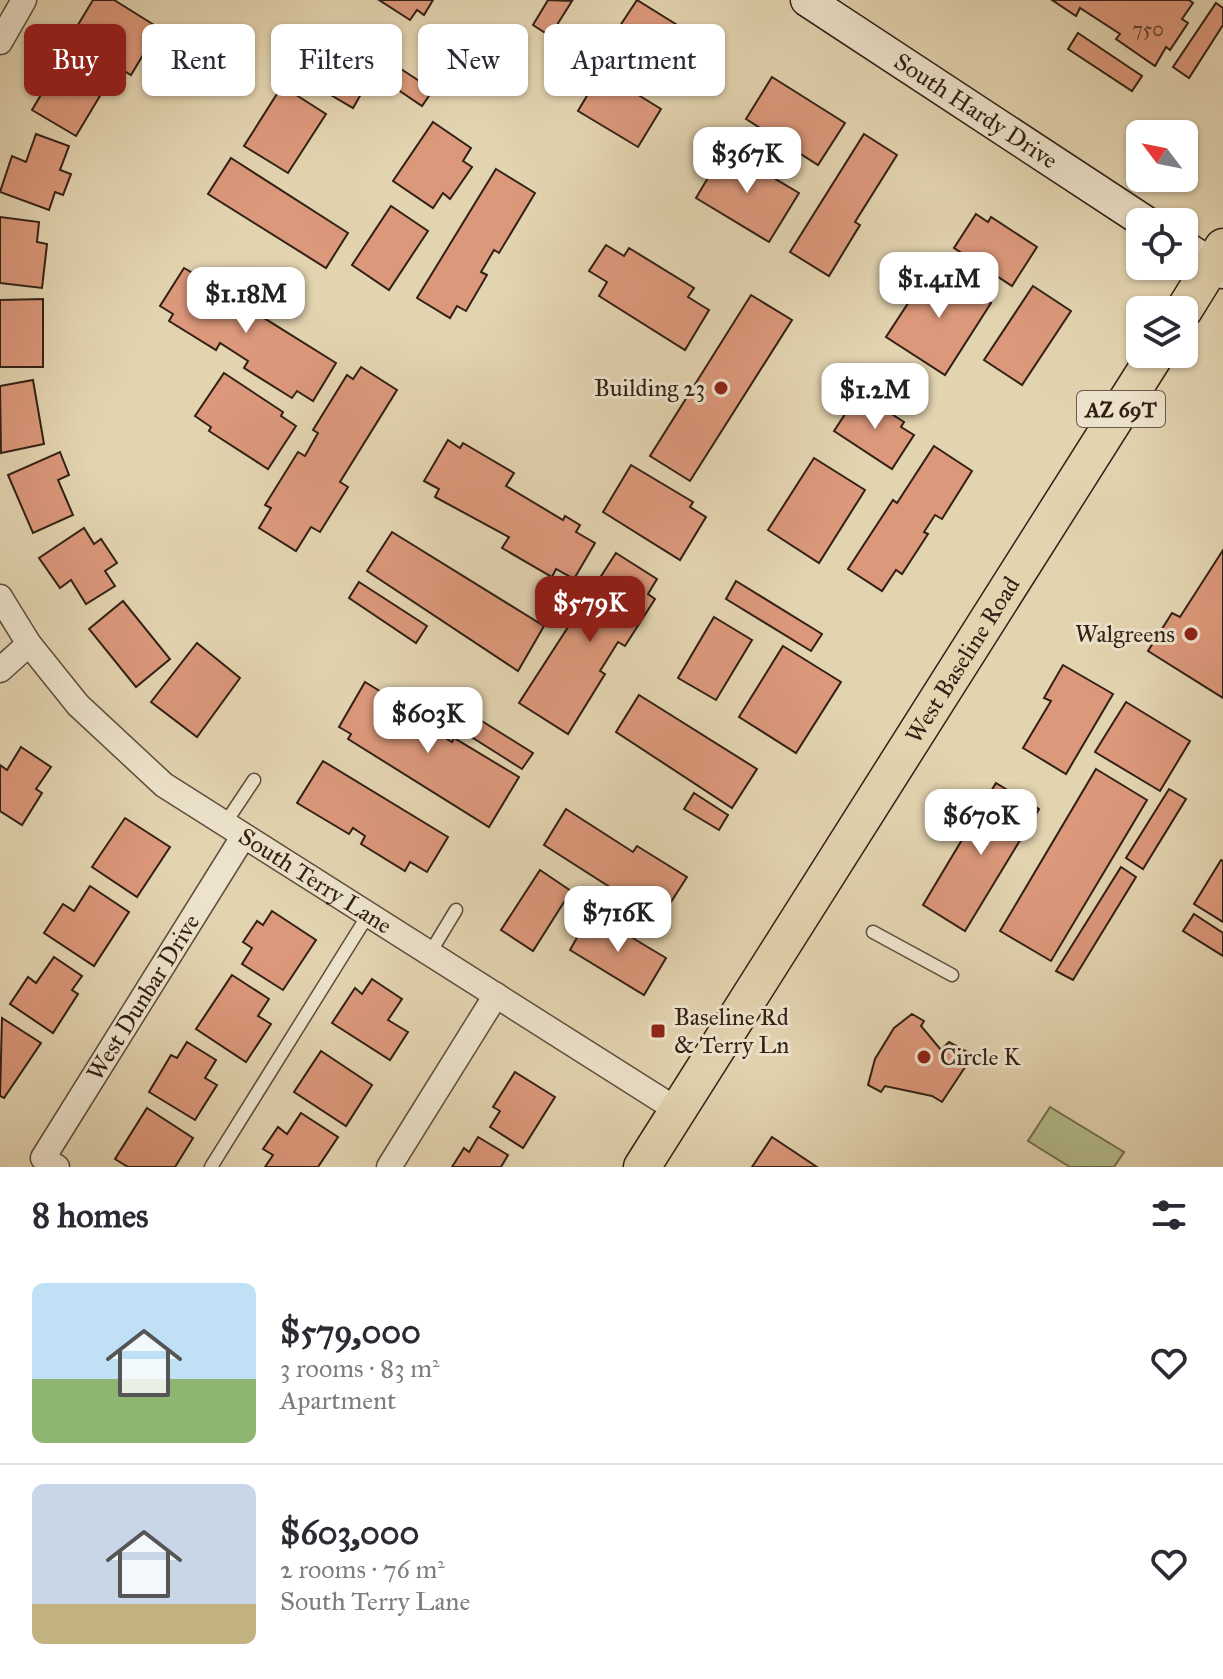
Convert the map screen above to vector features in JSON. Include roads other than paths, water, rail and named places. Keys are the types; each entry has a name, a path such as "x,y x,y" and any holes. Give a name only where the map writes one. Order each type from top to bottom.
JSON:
{"main road":[{"path":"1191,296 1210,258"},
{"name":"West Baseline Road","path":"642,1167 1147,368"}],"street":[{"path":"0,42 24,0"},
{"name":"South Hardy Drive","path":"807,0 1126,210"},
{"name":"South Terry Lane","path":"0,597 29,644 78,705 164,785 677,1110"},
{"path":"0,670 29,644"},
{"name":"West Dunbar Drive","path":"50,1162 234,831"},
{"path":"389,1167 496,995"}],"lane":[{"path":"234,831 254,780"},
{"path":"430,953 456,910"},
{"path":"211,1167 368,915"},
{"path":"873,932 952,975"}],"place":[{"name":"Building 23","path":"721,388"},
{"name":"Walgreens","path":"1191,634"},
{"name":"Baseline Rd & Terry Ln","path":"658,1031"},
{"name":"Circle K","path":"924,1057"}]}
